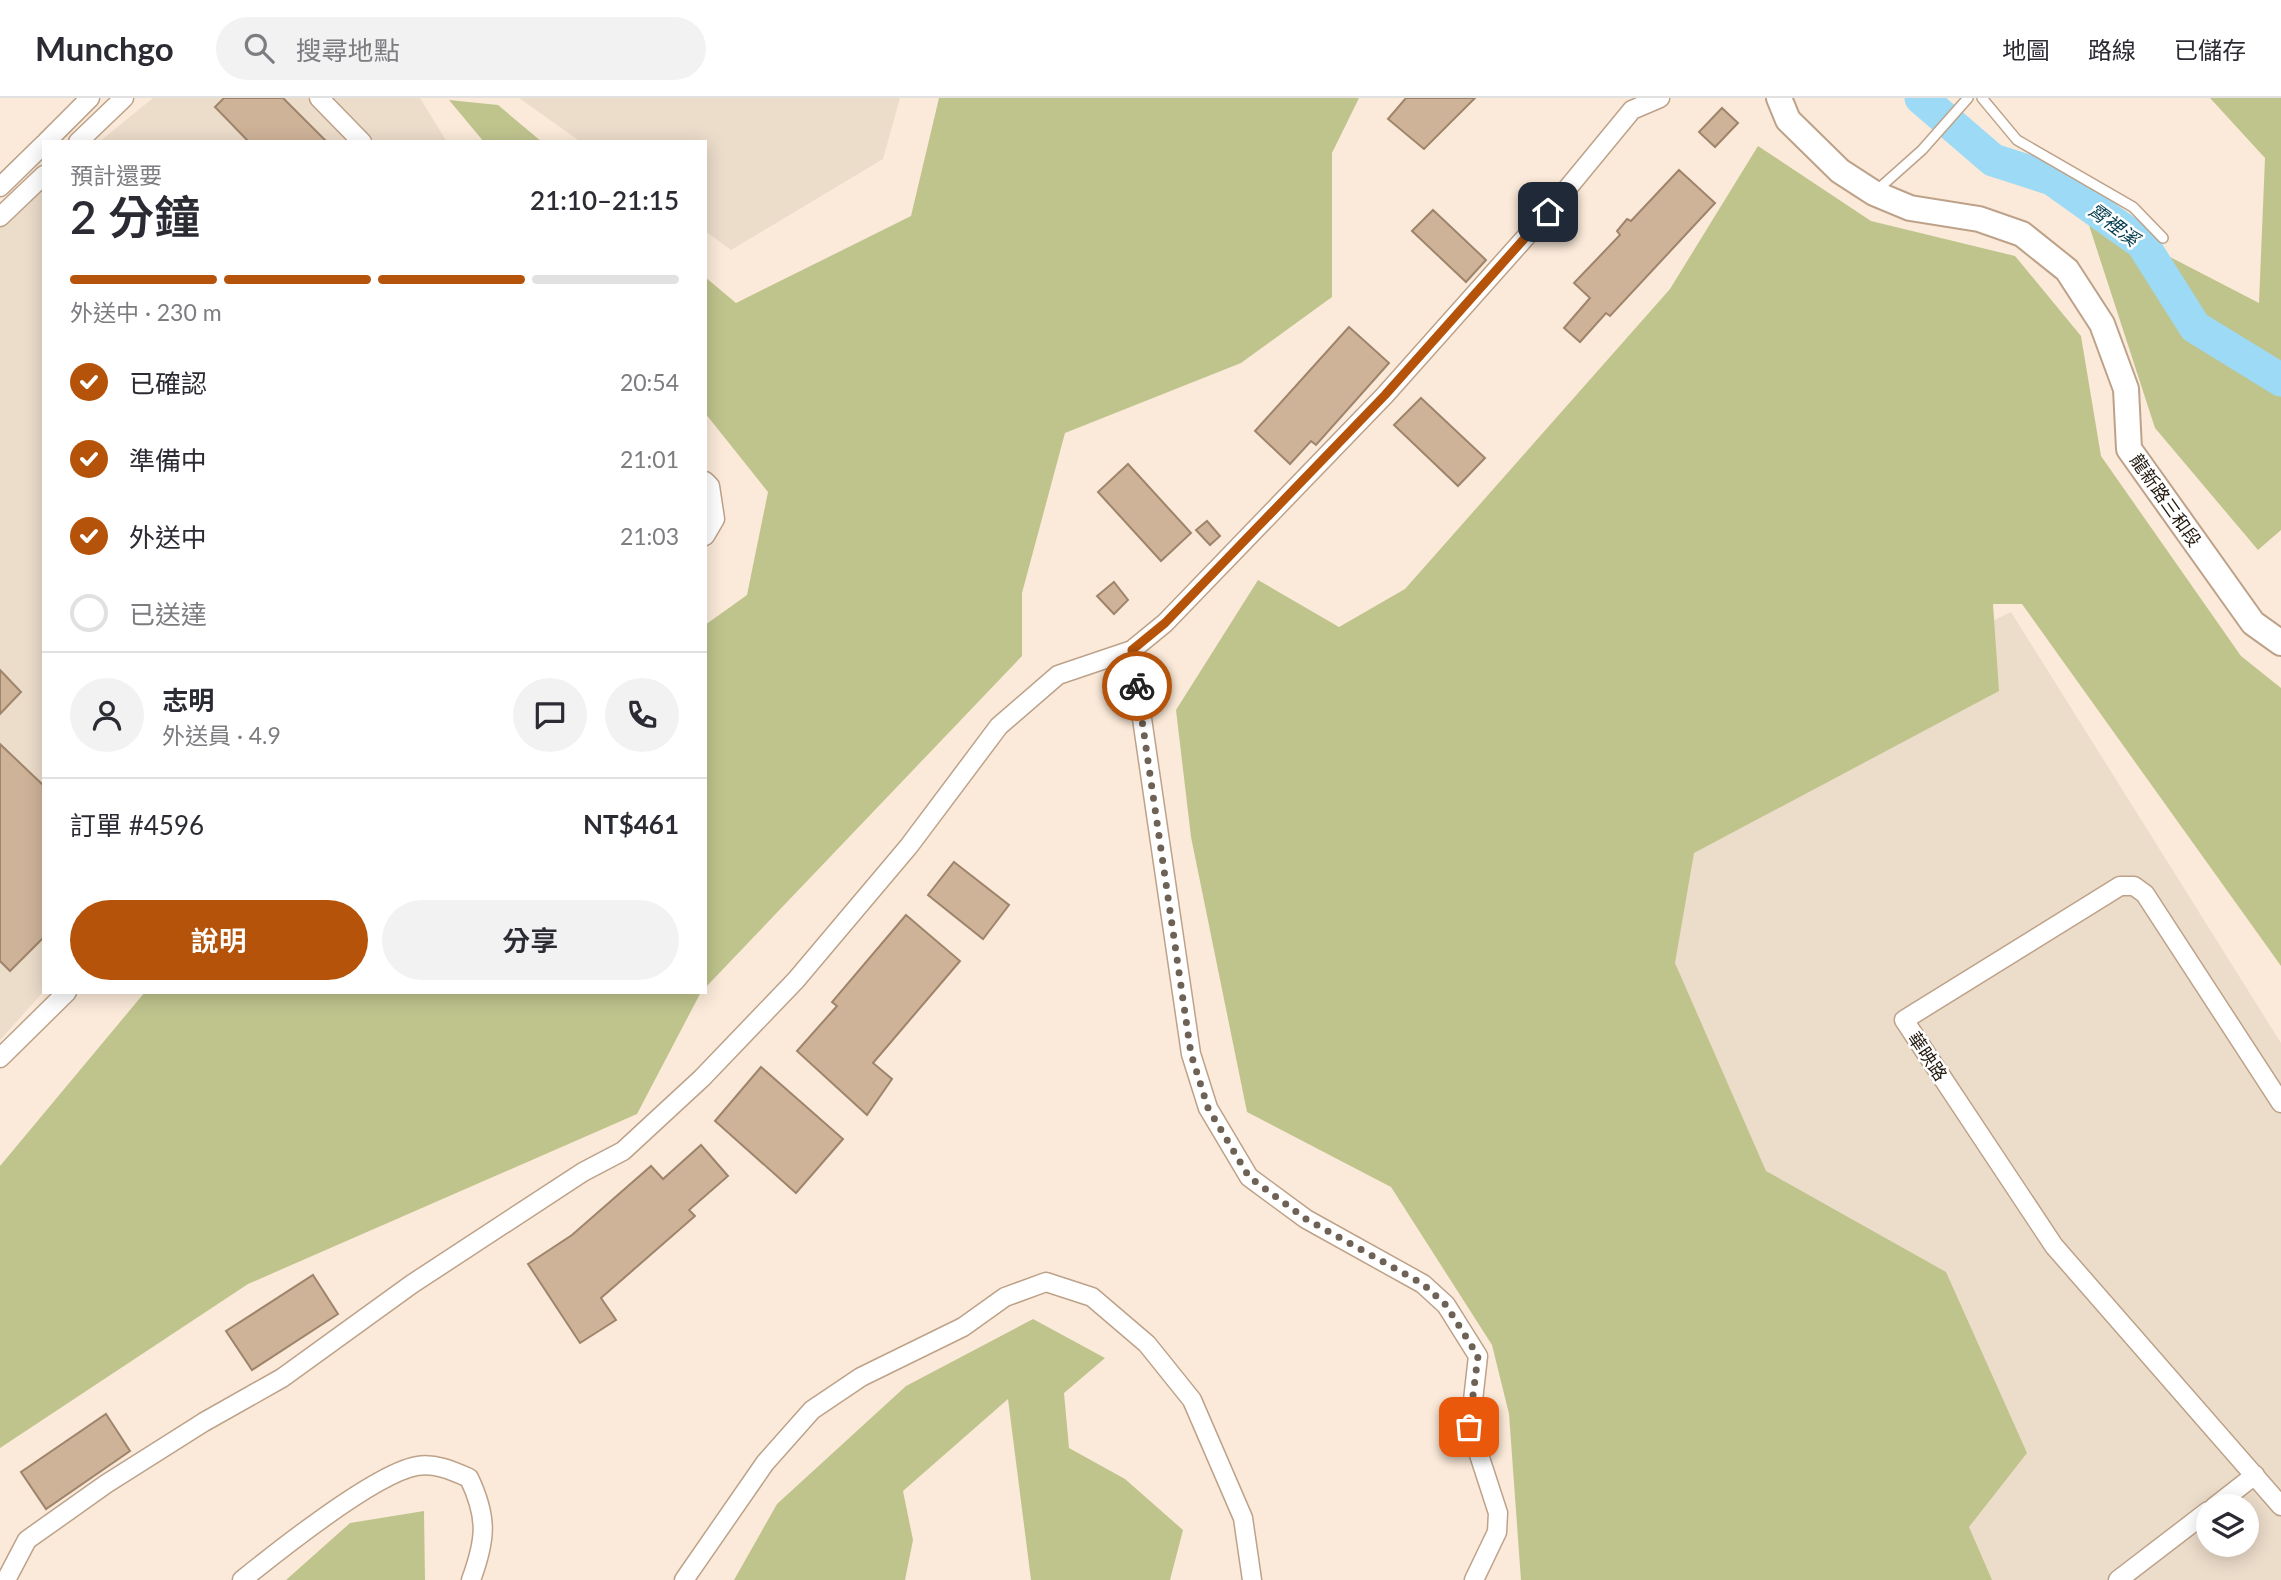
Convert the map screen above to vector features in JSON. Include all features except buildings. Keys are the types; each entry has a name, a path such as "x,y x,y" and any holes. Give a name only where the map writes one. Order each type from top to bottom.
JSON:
{"street":[{"path":"48,140 90,98"},
{"path":"80,140 124,98"},
{"path":"319,98 360,140"},
{"path":"6,1580 27,1540 106,1484 204,1422 282,1378 412,1284 583,1172 623,1150 702,1078 796,980 909,846 999,726 1058,675 1132,650 1165,623 1385,395 1548,212 1632,110 1660,98"},
{"name":"龍新路三和段","path":"1779,98 1788,120 1840,171 1874,193 1910,208 1979,219 2022,234 2067,270 2102,324 2126,389 2129,449 2253,623 2281,643"},
{"path":"0,187 42,146"},
{"path":"0,217 42,177"},
{"path":"707,483 710,486 715,519 707,533"},
{"path":"1132,650 1191,1054 1208,1108 1249,1177 1306,1219 1423,1284 1446,1305 1478,1356 1469,1427 1498,1513 1497,1532 1474,1580"},
{"name":"華映路","path":"2281,1103 2145,894 2134,886 2120,886 1904,1020 2054,1246 2281,1506"},
{"path":"0,1058 65,994"},
{"path":"684,1580 688,1570 765,1463 812,1410 861,1377 963,1327 1005,1297 1046,1282 1092,1297 1147,1344 1192,1400 1243,1518 1252,1580"},
{"path":"242,1580 285,1545 394,1471 421,1465 447,1468 469,1478 482,1507 483,1547 471,1580"},
{"path":"2231,1494 2255,1475"},
{"path":"2118,1580 2196,1520"}],"lane":[{"path":"1874,193 1922,150 1968,98"},
{"path":"1982,98 2017,140 2133,207 2163,238"}],"shaded area":[{"path":"153,98 420,98 446,140 101,140"},
{"path":"519,98 900,98 883,159 731,250 707,232 707,140 578,140"},
{"path":"42,189 42,993 0,1040 0,223"},
{"path":"2011,612 2281,1043 2281,1580 1693,1580 1759,1222 1552,830"}],"green space":[{"path":"939,98 1359,98 1332,153 1332,297 1241,363 1065,433 1022,593 1022,656 707,986 707,624 747,595 768,492 707,416 707,279 736,303 911,216"},
{"path":"2210,98 2281,98 2281,530 2258,550 2155,428 2085,213 2259,303 2265,158"},
{"path":"449,100 498,105 540,140 482,140"},
{"path":"1758,146 1871,221 2015,256 2081,336 2101,456 2241,656 2281,688 2281,966 2022,604 1993,604 1999,691 1694,853 1675,963 1766,1171 1946,1272 2027,1453 1969,1527 1992,1580 1521,1580 1509,1414 1492,1345 1391,1187 1247,1112 1191,837 1176,710 1258,580 1339,627 1405,589 1670,289"},
{"path":"143,994 700,994 637,1114 248,1284 0,1448 0,1166"},
{"path":"1033,1319 1105,1358 1064,1393 1069,1448 1125,1479 1183,1530 1170,1580 1031,1580 1008,1399 903,1491 913,1540 905,1580 734,1580 777,1504 906,1386"},
{"path":"424,1511 425,1580 286,1580 350,1523"}],"waterway":[{"name":"霄裡溪","path":"1921,98 1993,160 2052,179 2142,243 2195,327 2281,380"}],"way so far":[{"path":"1137,686 1191,1054 1208,1108 1249,1177 1306,1219 1423,1284 1446,1305 1478,1356 1469,1427"}],"route":[{"path":"1137,686 1132,650 1165,623 1385,395 1548,212"}]}
